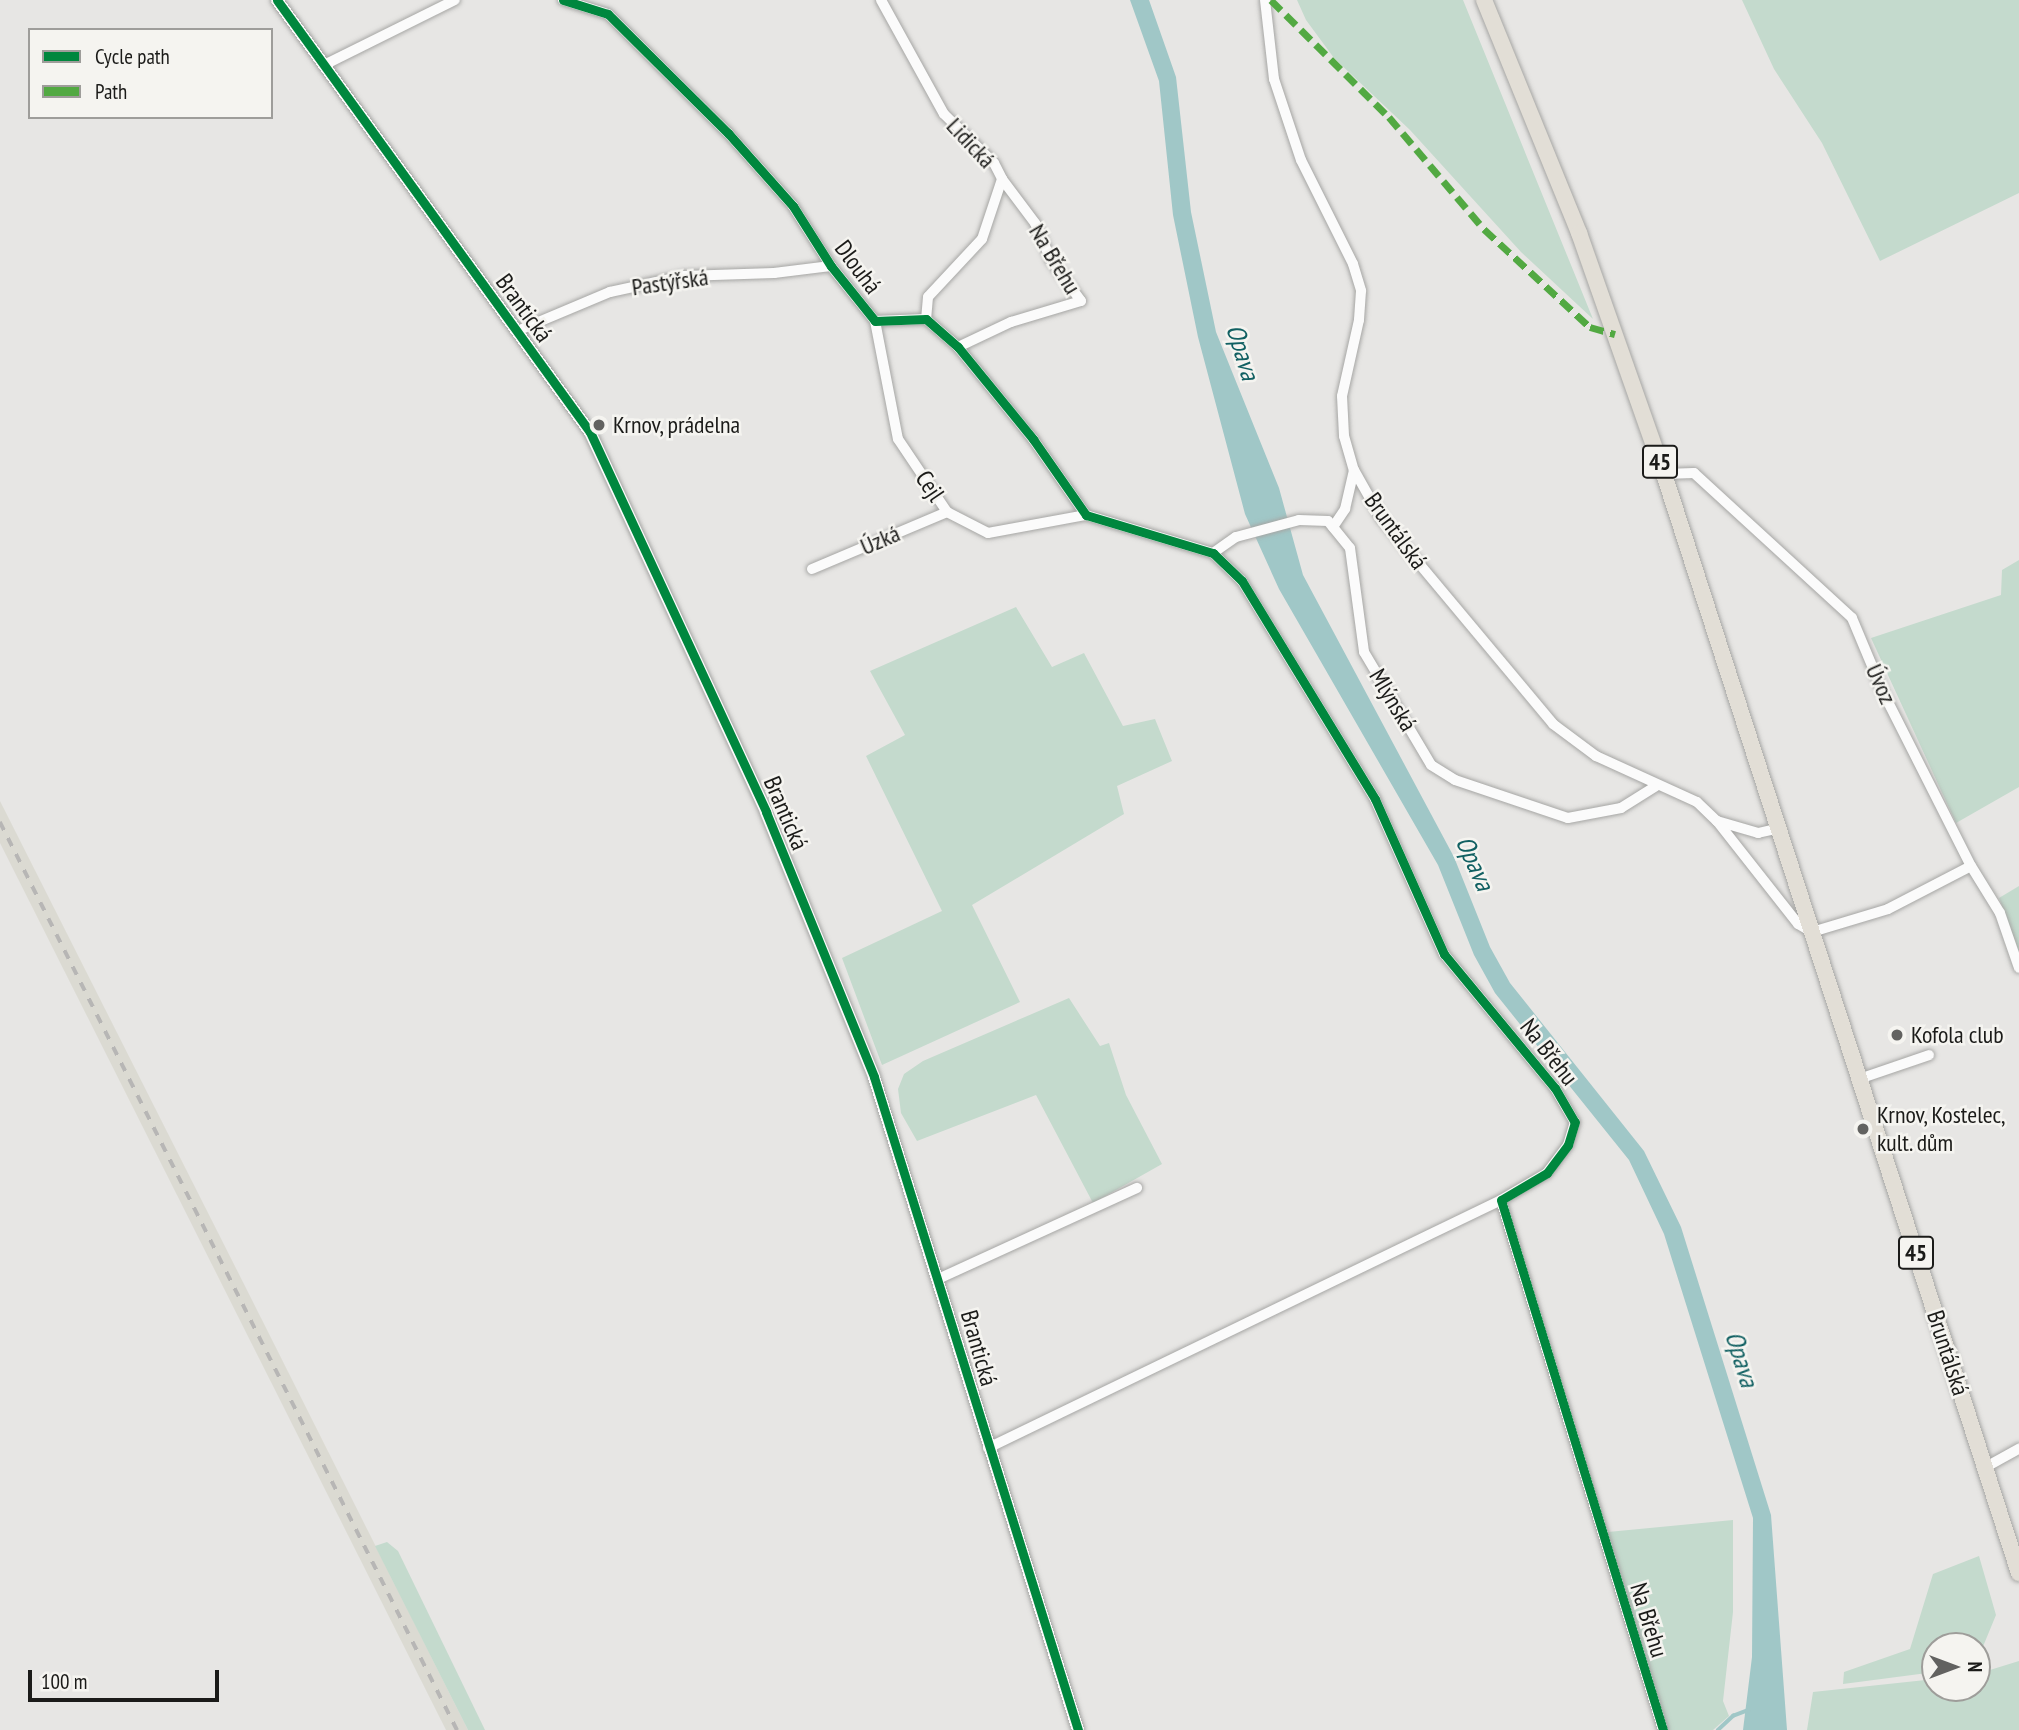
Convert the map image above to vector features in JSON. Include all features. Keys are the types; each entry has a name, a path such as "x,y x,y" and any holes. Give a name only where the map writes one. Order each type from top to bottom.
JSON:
{"main road":[{"name":"Bruntálská","path":"1484,0 1579,233 1664,474 2019,1573"}],"street":[{"name":"Brantická","path":"277,0 590,432 766,812 874,1077 1078,1730"},
{"path":"324,65 455,0"},
{"name":"Dlouhá","path":"564,0 608,15 728,133 793,206 831,265 875,321 926,319"},
{"name":"Lidická","path":"881,0 944,114 994,163 1002,179 982,239 928,297 926,319"},
{"name":"Bruntálská","path":"1265,0 1274,79 1301,160 1353,264 1361,291 1359,320 1342,396 1344,436 1354,470 1381,518 1553,724 1596,756 1656,786 1697,802 1717,821 1798,924 1812,932"},
{"name":"Na Břehu","path":"958,347 1011,322 1081,302 1051,260 1035,223 1002,179"},
{"name":"Pastýřská","path":"517,331 610,292 684,276 774,273 831,265"},
{"path":"926,319 958,347 1033,439 1086,515 1167,543 1213,553 1236,537 1299,520 1328,521 1333,527 1345,509 1354,470"},
{"name":"Cejl","path":"875,321 898,439 947,512 988,533 1086,515"},
{"name":"Úvoz","path":"1664,474 1694,473 1852,618 1883,692 1971,866 2000,913 2019,968"},
{"name":"Úzká","path":"812,569 947,512"},
{"name":"Mlýnská","path":"1333,527 1350,548 1364,652 1431,765 1455,780 1568,818 1620,808 1656,786"},
{"name":"Na Břehu","path":"1213,553 1242,581 1375,799 1444,954 1555,1087 1575,1122 1568,1145 1548,1173 1501,1200 1663,1730"},
{"name":"Bruntálská","path":"1717,821 1758,833 1779,828"},
{"path":"1812,932 1888,909 1971,866"},
{"path":"1859,1079 1929,1055"},
{"path":"938,1279 1137,1188"},
{"path":"988,1448 1501,1200"},
{"path":"1986,1467 2019,1449"}],"shaded area":[{"path":"0,801 468,1730 446,1730 0,843"}],"green space":[{"path":"1297,0 1463,0 1593,319 1521,252 1410,130 1334,58 1306,20"},
{"path":"1742,0 2019,0 2019,193 1880,261 1822,143 1774,69"},
{"path":"2019,560 2019,787 1956,823 1871,638 2001,595 2002,570"},
{"path":"1016,607 1052,667 1084,653 1123,726 1155,719 1172,761 1117,786 1124,814 972,905 1020,1002 882,1065 842,958 942,911 866,756 905,735 870,671"},
{"path":"2019,886 2019,952 1999,898"},
{"path":"1069,998 1100,1046 1109,1043 1126,1095 1162,1164 1093,1203 1036,1095 917,1141 901,1113 898,1089 904,1074 923,1061"},
{"path":"1733,1520 1733,1612 1723,1701 1729,1716 1713,1730 1666,1730 1608,1532"},
{"path":"387,1542 398,1551 485,1730 468,1730 375,1546"},
{"path":"1979,1556 1996,1615 1989,1632 1921,1632 1921,1674 1843,1684 1844,1672 1910,1649 1933,1574"},
{"path":"2019,1661 2019,1730 1807,1730 1813,1692 1921,1680 1921,1702 1991,1702 1991,1670"}],"water":[{"path":"1130,0 1149,0 1176,77 1191,212 1216,332 1279,488 1303,575 1454,857 1490,947 1510,983 1644,1151 1681,1227 1771,1515 1787,1730 1743,1730 1752,1657 1753,1518 1664,1234 1629,1160 1495,993 1474,955 1438,865 1279,589 1245,514 1198,337 1173,215 1159,81"}],"waterway":[{"path":"1718,1730 1733,1716 1749,1710"}],"railway":[{"path":"0,822 457,1730"}],"marked path":[{"path":"1271,0 1389,117 1484,229 1590,327 1615,334"}],"cycle path":[{"path":"277,0 590,432 766,812 874,1077 1078,1730"},
{"path":"563,0 608,14 728,133 793,206 831,266 875,321 926,319 958,347 1033,439 1086,515 1213,553 1242,581 1375,799 1444,954 1555,1088 1575,1122 1568,1145 1547,1173 1501,1200 1663,1730"}],"place":[{"name":"Krnov, prádelna","path":"599,425"},
{"name":"Kofola club","path":"1897,1035"},
{"name":"Krnov, Kostelec, kult. dům","path":"1863,1129"}],"water label":[{"name":"Opava","path":"1243,352"},
{"name":"Opava","path":"1475,863"},
{"name":"Opava","path":"1742,1359"}]}
